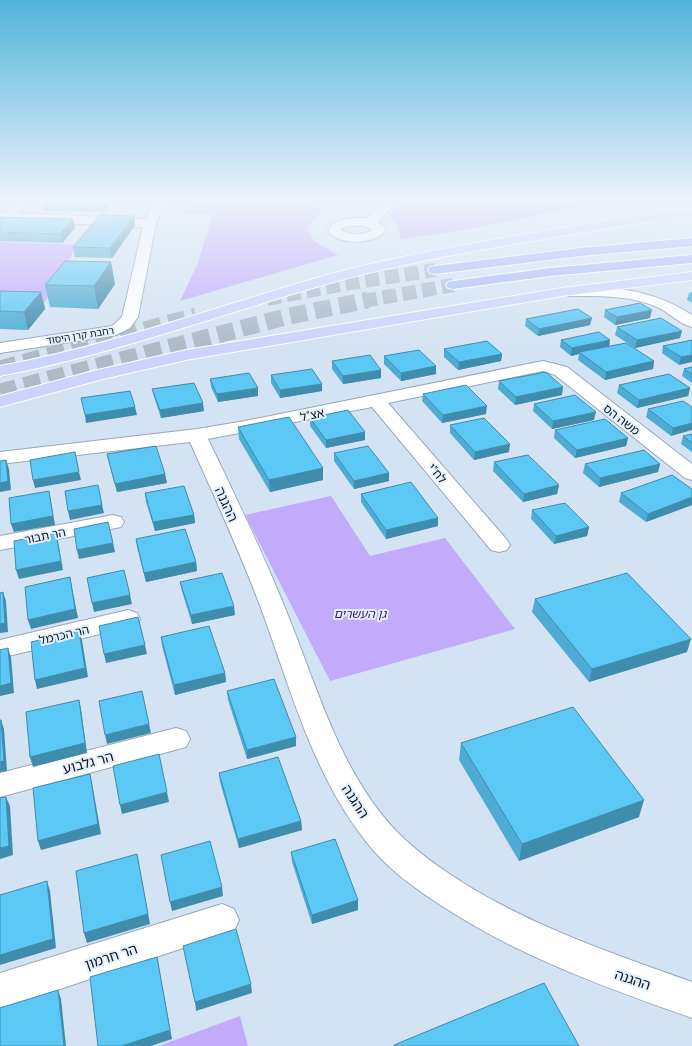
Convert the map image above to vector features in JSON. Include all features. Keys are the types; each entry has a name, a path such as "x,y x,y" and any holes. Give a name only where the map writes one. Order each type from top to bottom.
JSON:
{"highway":[{"path":"435,270 616,249"},
{"path":"453,285 565,271 692,259"}],"main road":[{"path":"0,371 44,363 194,322 310,284 384,265 474,249"},
{"path":"0,402 99,375 186,355 562,292 692,276"}],"street":[{"name":"רחבת קרן היסוד","path":"0,348 116,330 124,325 130,317 145,249"},
{"path":"656,280 654,287 656,294 665,305"},
{"path":"562,292 629,294 665,305 692,322"},
{"name":"אצ\"ל","path":"0,458 197,435 535,367 550,367"},
{"name":"משה הס","path":"550,367 562,371 692,474"},
{"name":"לח\"י","path":"376,400 499,545"},
{"name":"ההגנה","path":"197,435 269,600 327,749 355,801 384,840 405,860 432,881 493,920 572,957 692,1000"},
{"name":"הר תבור","path":"0,543 113,522"},
{"name":"הר הכרמל","path":"0,649 128,619"},
{"name":"הר גלבוע","path":"0,785 176,739"},
{"name":"הר חרמון","path":"0,991 222,920"}],"green space":[{"path":"0,249 75,249 57,283 42,306 0,304"},
{"path":"202,249 327,249 338,255 180,301 197,265"},
{"name":"גן העשרים","path":"331,496 370,556 445,538 515,629 330,681 245,515"},
{"path":"240,1016 248,1046 159,1046"}],"building":[{"path":"65,261 111,262 94,286 45,285"},
{"path":"0,291 41,292 24,312 0,311"},
{"path":"640,303 652,310 617,317 605,310"},
{"path":"578,309 592,318 539,329 526,319"},
{"path":"661,318 682,331 637,340 617,327"},
{"path":"599,332 610,340 572,348 561,340"},
{"path":"692,340 692,355 681,357 663,346"},
{"path":"487,341 502,354 459,362 444,349"},
{"path":"626,343 654,361 606,372 579,352"},
{"path":"419,350 436,366 401,373 384,356"},
{"path":"370,355 381,370 343,376 332,361"},
{"path":"692,367 692,374 684,369"},
{"path":"312,369 322,384 280,390 271,375"},
{"path":"546,372 563,387 516,397 499,381"},
{"path":"249,373 258,388 217,394 210,379"},
{"path":"669,374 690,388 639,400 619,385"},
{"path":"194,383 203,403 160,410 152,389"},
{"path":"466,385 487,406 443,415 423,394"},
{"path":"130,391 135,407 85,415 81,398"},
{"path":"575,395 596,412 553,421 534,404"},
{"path":"683,401 692,407 692,423 673,428 648,409"},
{"path":"348,410 365,432 326,440 310,418"},
{"path":"289,417 323,468 269,480 238,427"},
{"path":"484,418 510,444 475,452 450,425"},
{"path":"605,419 628,438 577,450 555,430"},
{"path":"692,434 692,443 683,436"},
{"path":"156,446 165,474 115,484 107,454"},
{"path":"368,446 389,473 354,481 334,453"},
{"path":"644,450 660,464 600,478 585,464"},
{"path":"75,452 79,472 33,480 30,460"},
{"path":"528,455 559,485 524,494 494,462"},
{"path":"6,460 8,481 0,483 0,461"},
{"path":"672,475 692,489 692,497 648,514 621,493"},
{"path":"411,482 438,518 386,530 361,494"},
{"path":"98,485 102,505 68,511 65,491"},
{"path":"184,486 194,515 153,522 145,493"},
{"path":"49,491 53,516 11,524 9,498"},
{"path":"565,503 589,527 556,536 532,510"},
{"path":"108,522 113,543 77,550 74,529"},
{"path":"185,529 196,562 144,573 136,539"},
{"path":"56,533 61,561 16,570 14,541"},
{"path":"124,570 130,595 92,603 87,578"},
{"path":"222,573 234,606 191,615 180,582"},
{"path":"627,573 691,639 592,669 535,599"},
{"path":"70,577 75,609 28,620 25,587"},
{"path":"3,592 5,623 0,624 0,593"},
{"path":"138,617 145,645 104,654 99,626"},
{"path":"209,626 225,673 174,685 161,637"},
{"path":"79,631 85,668 35,680 31,642"},
{"path":"8,648 11,683 0,686 0,650"},
{"path":"274,679 296,737 247,750 227,691"},
{"path":"142,691 149,724 105,735 99,701"},
{"path":"79,700 85,743 30,757 26,712"},
{"path":"573,707 644,800 522,844 461,743"},
{"path":"0,720 4,761 0,762"},
{"path":"159,754 167,792 120,805 113,766"},
{"path":"278,757 301,821 238,839 219,773"},
{"path":"90,774 98,824 38,841 33,788"},
{"path":"6,797 9,846 0,848 0,798"},
{"path":"335,839 358,900 312,915 291,852"},
{"path":"210,841 222,887 170,902 161,855"},
{"path":"137,854 148,914 84,933 76,871"},
{"path":"47,881 53,939 0,955 0,895"},
{"path":"236,929 251,984 195,1002 183,946"},
{"path":"157,957 170,1030 122,1046 98,1046 90,977"},
{"path":"544,983 579,1046 394,1046 394,1045"},
{"path":"58,990 64,1046 0,1046 0,1008"}],"tunnel":[{"path":"267,299 344,284 435,270"},
{"path":"364,301 453,285"},
{"path":"364,301 368,300"},
{"path":"0,392 285,317 364,301"},
{"path":"0,369 196,316"}]}
